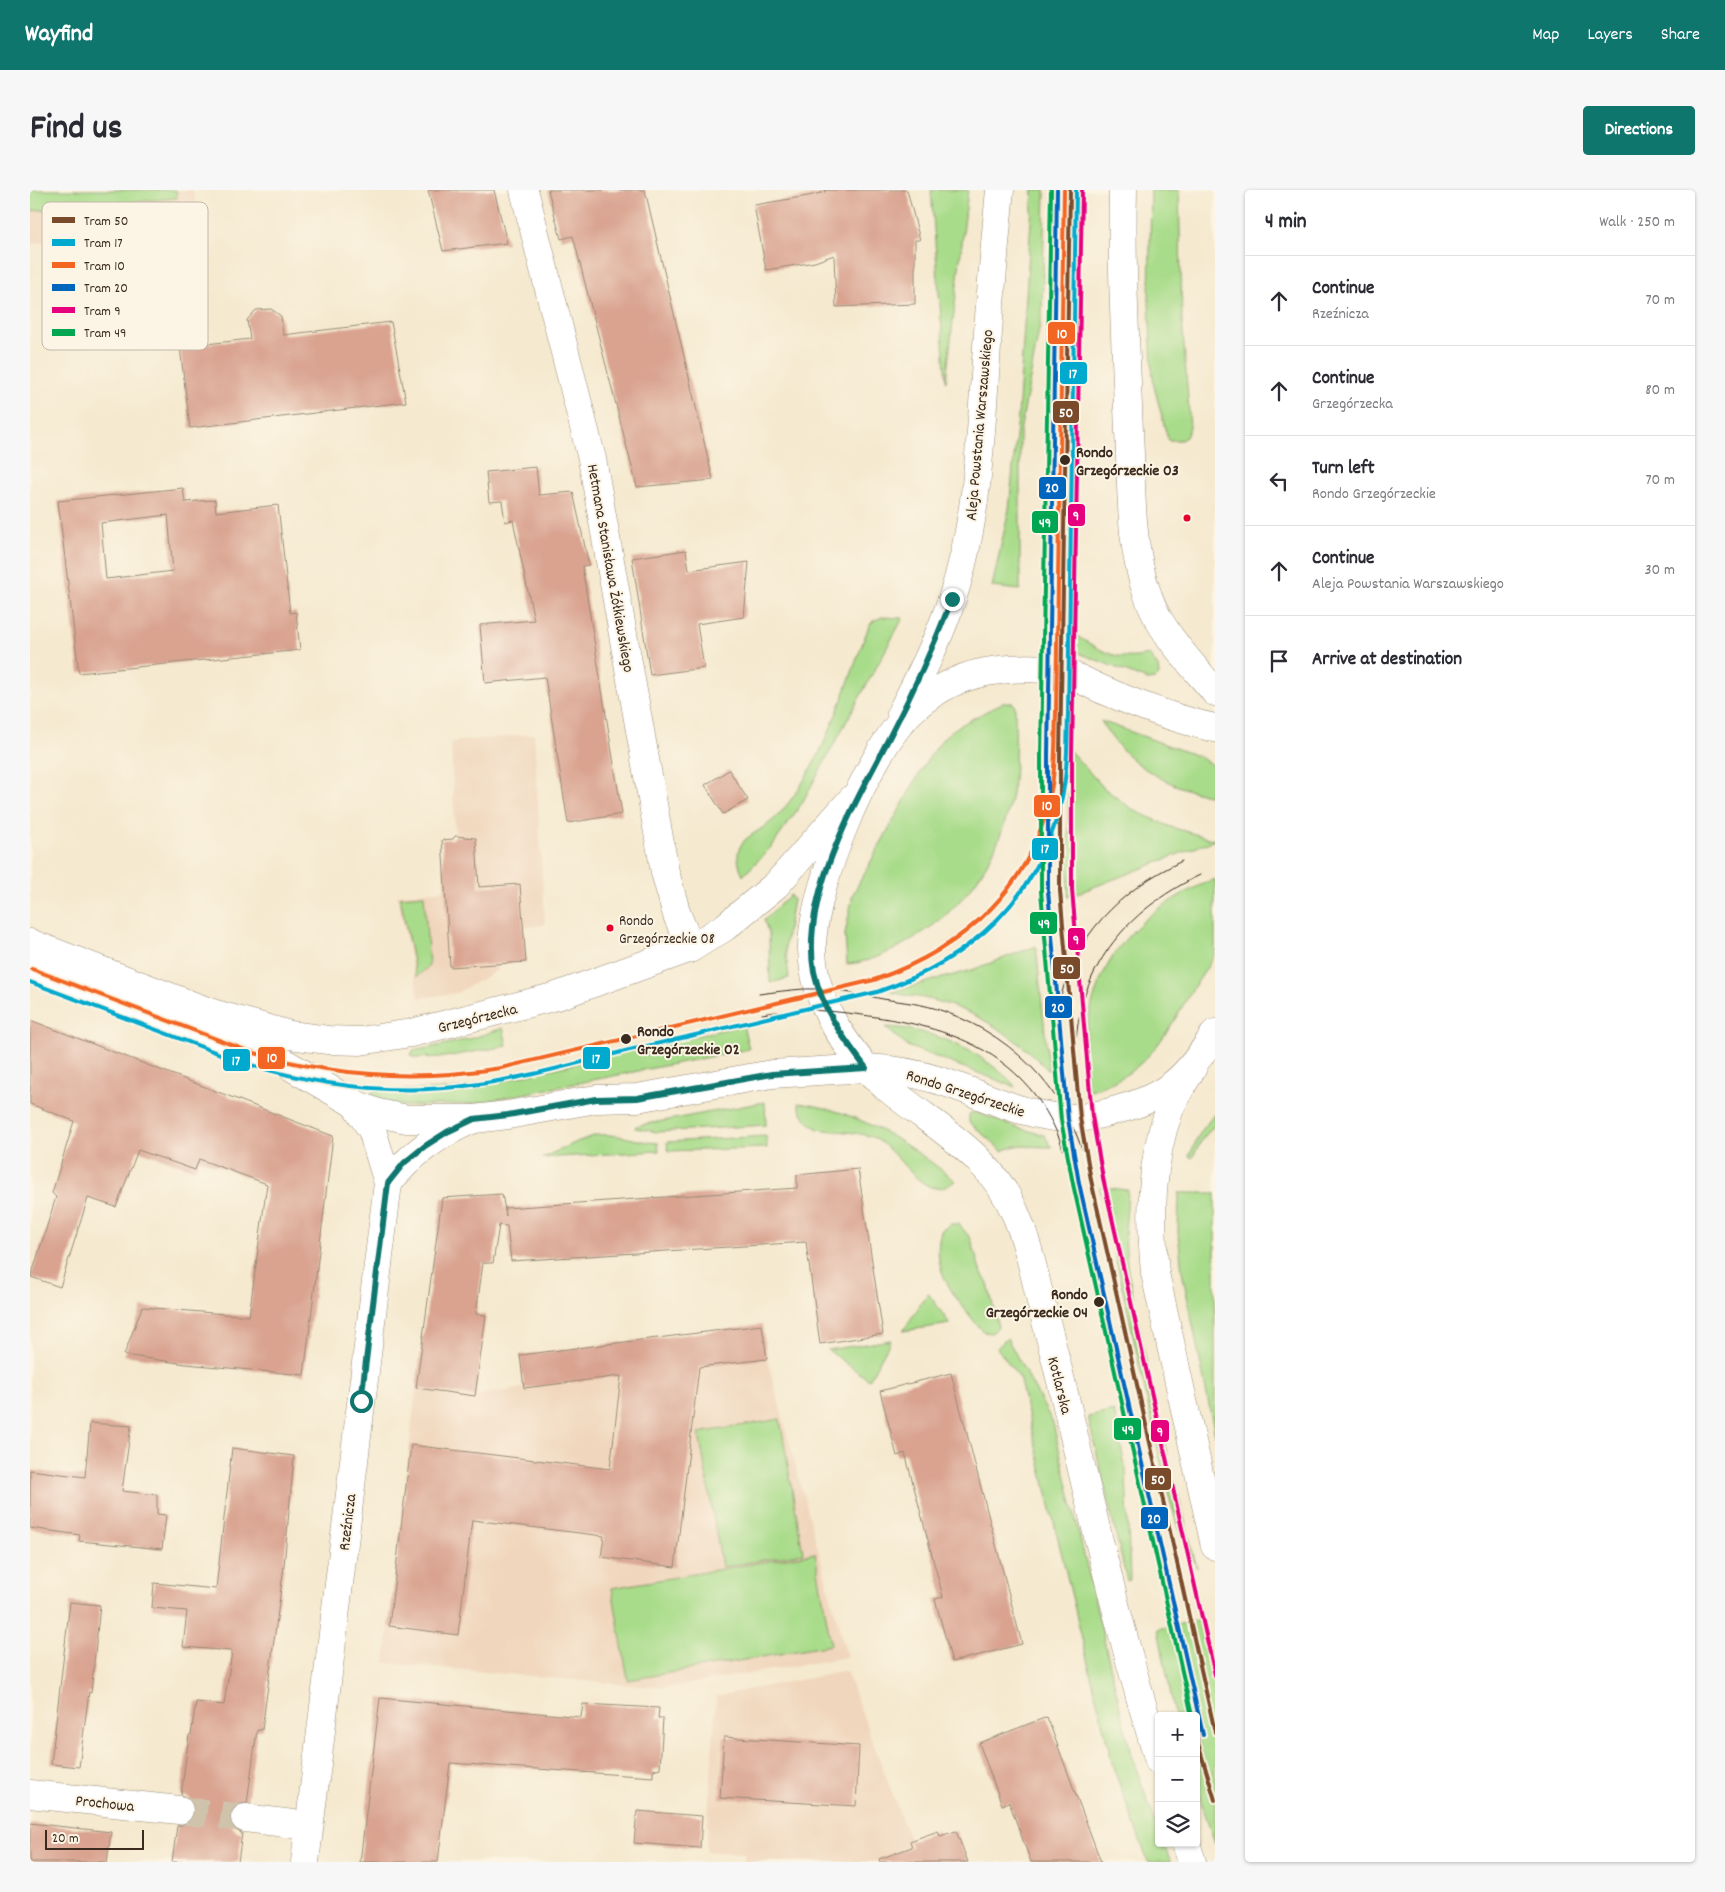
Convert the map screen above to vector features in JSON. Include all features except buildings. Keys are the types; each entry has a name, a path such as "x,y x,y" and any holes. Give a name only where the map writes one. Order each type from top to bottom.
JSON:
{"street":[{"name":"Hetmana Stanisława Żółkiewskiego","path":"524,190 592,459 665,872 677,915 691,948"},
{"name":"Aleja Powstania Warszawskiego","path":"891,735 929,657 952,599 965,548 978,468 991,275 1000,190"},
{"path":"1123,190 1122,239 1136,550 1143,583 1155,612 1182,652 1215,692"},
{"path":"866,1068 837,1029 827,1011 814,972 812,944 817,905 831,859 848,817 864,783 891,735 911,710 932,694 957,680 981,672 1032,668 1058,671 1153,711 1215,728"},
{"name":"Grzegórzecka","path":"30,943 212,1013 251,1026 290,1035 352,1041 411,1033 557,996 691,948 725,927 776,885 847,807 864,783"},
{"path":"30,968 230,1044 278,1059 355,1104 378,1113 406,1119 474,1119 508,1115 596,1099 637,1098 772,1074 866,1068"},
{"name":"Rondo Grzegórzeckie","path":"866,1068 918,1074 1028,1112 1070,1118 1104,1113 1152,1099 1169,1089 1193,1067 1215,1034"},
{"path":"1193,1067 1176,1095 1164,1129 1155,1175 1152,1237 1155,1273 1215,1546"},
{"name":"Kotlarska","path":"866,1068 906,1103 950,1133 976,1155 995,1177 1016,1214 1039,1293 1112,1600 1158,1757"},
{"name":"Rzeźnicza","path":"305,1862 388,1183 372,1130 355,1104"},
{"path":"388,1183 404,1163 425,1146 447,1132 474,1119"},
{"name":"Prochowa","path":"30,1794 179,1810"},
{"path":"245,1818 310,1826"},
{"path":"1187,1847 1192,1862"}],"shaded area":[{"path":"30,190 193,190 196,202 42,202 42,242 30,244"},
{"path":"534,734 545,925 523,927 498,963 498,970 457,993 419,998 397,895 445,890 442,840 453,839 455,836 451,742"},
{"path":"767,1359 847,1657 664,1688 385,1663 416,1388 475,1396 524,1388"},
{"path":"846,1671 918,1862 744,1862 744,1854 706,1851 716,1696"}],"green space":[{"path":"30,190 176,190 177,198 132,202 42,202 42,210 30,211"},
{"path":"931,190 968,190 946,382"},
{"path":"1033,190 1045,190 1042,314 1020,432 1020,590 992,587 1009,509 1018,417"},
{"path":"1151,190 1179,190 1182,319 1190,427 1186,437 1181,440 1168,440 1154,386 1149,300"},
{"path":"882,617 903,618 802,803 773,845 743,876 738,852 741,844 782,811 811,769 843,698 869,626 873,621"},
{"path":"1071,633 1117,656 1137,657 1149,655 1158,667 1159,675 1155,679 1147,680 1074,651"},
{"path":"1002,703 1013,703 1015,706 1015,773 1007,816 1000,837 979,877 950,911 907,943 882,955 847,964 845,934 853,894 924,765 944,737 957,727"},
{"path":"1101,721 1200,757 1215,767 1215,796 1181,787 1149,772 1122,749"},
{"path":"1069,750 1105,789 1135,811 1171,827 1215,840 1068,897"},
{"path":"1215,879 1215,951 1208,966 1172,1024 1150,1054 1138,1066 1123,1076 1106,1085 1086,1091 1085,1054 1089,1020 1097,989 1110,961 1129,936 1152,914 1181,895"},
{"path":"424,895 429,966 416,977 400,897"},
{"path":"790,895 793,900 785,946 789,978 770,983 769,935 764,920"},
{"path":"1036,946 1049,1071 1009,1036 965,1011 932,1000 890,992 972,970"},
{"path":"743,1025 749,1049 472,1104 407,1106 378,1103 370,1096 374,1090 452,1089 482,1085"},
{"path":"885,1027 915,1031 960,1046 987,1062 1015,1087 907,1046"},
{"path":"503,1028 507,1046 445,1057 415,1058 411,1055 413,1051 470,1039"},
{"path":"765,1102 766,1125 657,1132 635,1128 636,1126"},
{"path":"798,1103 820,1107 862,1121 920,1154 956,1181 938,1188 921,1182 888,1149 872,1137 814,1127 805,1118"},
{"path":"979,1113 1015,1127 1044,1135 1052,1147 1016,1146 1002,1151 969,1122 969,1114"},
{"path":"1215,1113 1215,1125 1203,1138 1192,1158 1189,1156 1200,1133"},
{"path":"597,1135 613,1135 658,1143 659,1151 542,1158"},
{"path":"766,1136 767,1148 668,1151 667,1142"},
{"path":"1100,1187 1128,1190 1125,1234 1127,1266 1156,1411 1197,1568 1176,1520 1168,1493"},
{"path":"1179,1193 1215,1193 1215,1435 1182,1271 1178,1232"},
{"path":"951,1224 959,1224 971,1239 980,1270 988,1284 998,1327 992,1333 984,1332 978,1326 953,1294 942,1271 938,1246 941,1231"},
{"path":"928,1293 950,1324 903,1331"},
{"path":"1007,1338 1053,1423 1131,1754 1155,1822 1155,1847 1165,1847 1171,1862 1148,1862 1113,1767 1019,1377 997,1348"},
{"path":"891,1340 869,1380 828,1350"},
{"path":"1114,1411 1126,1471 1130,1580 1127,1581 1088,1417"},
{"path":"780,1419 803,1553 722,1567 699,1433"},
{"path":"815,1553 831,1645 628,1680 612,1588"},
{"path":"1198,1620 1215,1680 1215,1844 1200,1798 1200,1712 1174,1712 1158,1629"}],"tunnel":[{"path":"179,1810 245,1818"}],"tram line":[{"name":"49","path":"1051,190 1041,755 1041,891 1061,1120 1073,1184 1191,1712"},
{"name":"20","path":"1057,190 1048,755 1048,891 1068,1119 1079,1183 1203,1735"},
{"name":"10","path":"32,969 248,1051 279,1060 311,1067 373,1074 437,1075 501,1068 874,980 907,967 967,931 991,908 1013,882 1030,853 1044,821 1052,785 1056,713 1064,190"},
{"name":"50","path":"1070,190 1060,755 1060,891 1080,1118 1091,1180 1215,1732"},
{"name":"17","path":"30,982 244,1063 272,1071 300,1078 356,1087 385,1089 443,1088 493,1082 555,1069 877,992 911,979 943,962 971,943 997,920 1019,894 1037,865 1052,833 1064,786 1068,713 1076,190"},
{"name":"9","path":"1082,190 1072,755 1072,890 1092,1116 1103,1178 1215,1675"},
{"path":"1056,1067 1056,1029 1065,981 1087,938 1119,901 1160,872 1182,861"},
{"path":"1076,1081 1076,1037 1082,1004 1091,980 1103,957 1135,918 1176,888 1200,875"},
{"path":"759,994 787,990 824,989 928,1007 971,1023 1019,1055 1040,1076 1057,1098 1071,1123 1083,1151 1091,1180"},
{"path":"762,1014 791,1011 847,1013 906,1022 962,1039 986,1052 1009,1068 1029,1087 1046,1111 1060,1140 1071,1176"},
{"name":"50","path":"1200,1750 1215,1800"}],"place":[{"name":"Rondo Grzegórzeckie 03","path":"1065,460"},
{"name":"Rondo Grzegórzeckie 08","path":"610,928"},
{"name":"Rondo Grzegórzeckie 02","path":"626,1039"},
{"name":"Rondo Grzegórzeckie 04","path":"1099,1302"}],"route":[{"path":"361,1401 388,1183 404,1163 425,1146 447,1132 474,1119 508,1115 588,1100 637,1098 772,1074 826,1069 866,1068 837,1029 819,990 814,972 812,944 817,905 831,859 848,817 929,657 952,599"}]}
